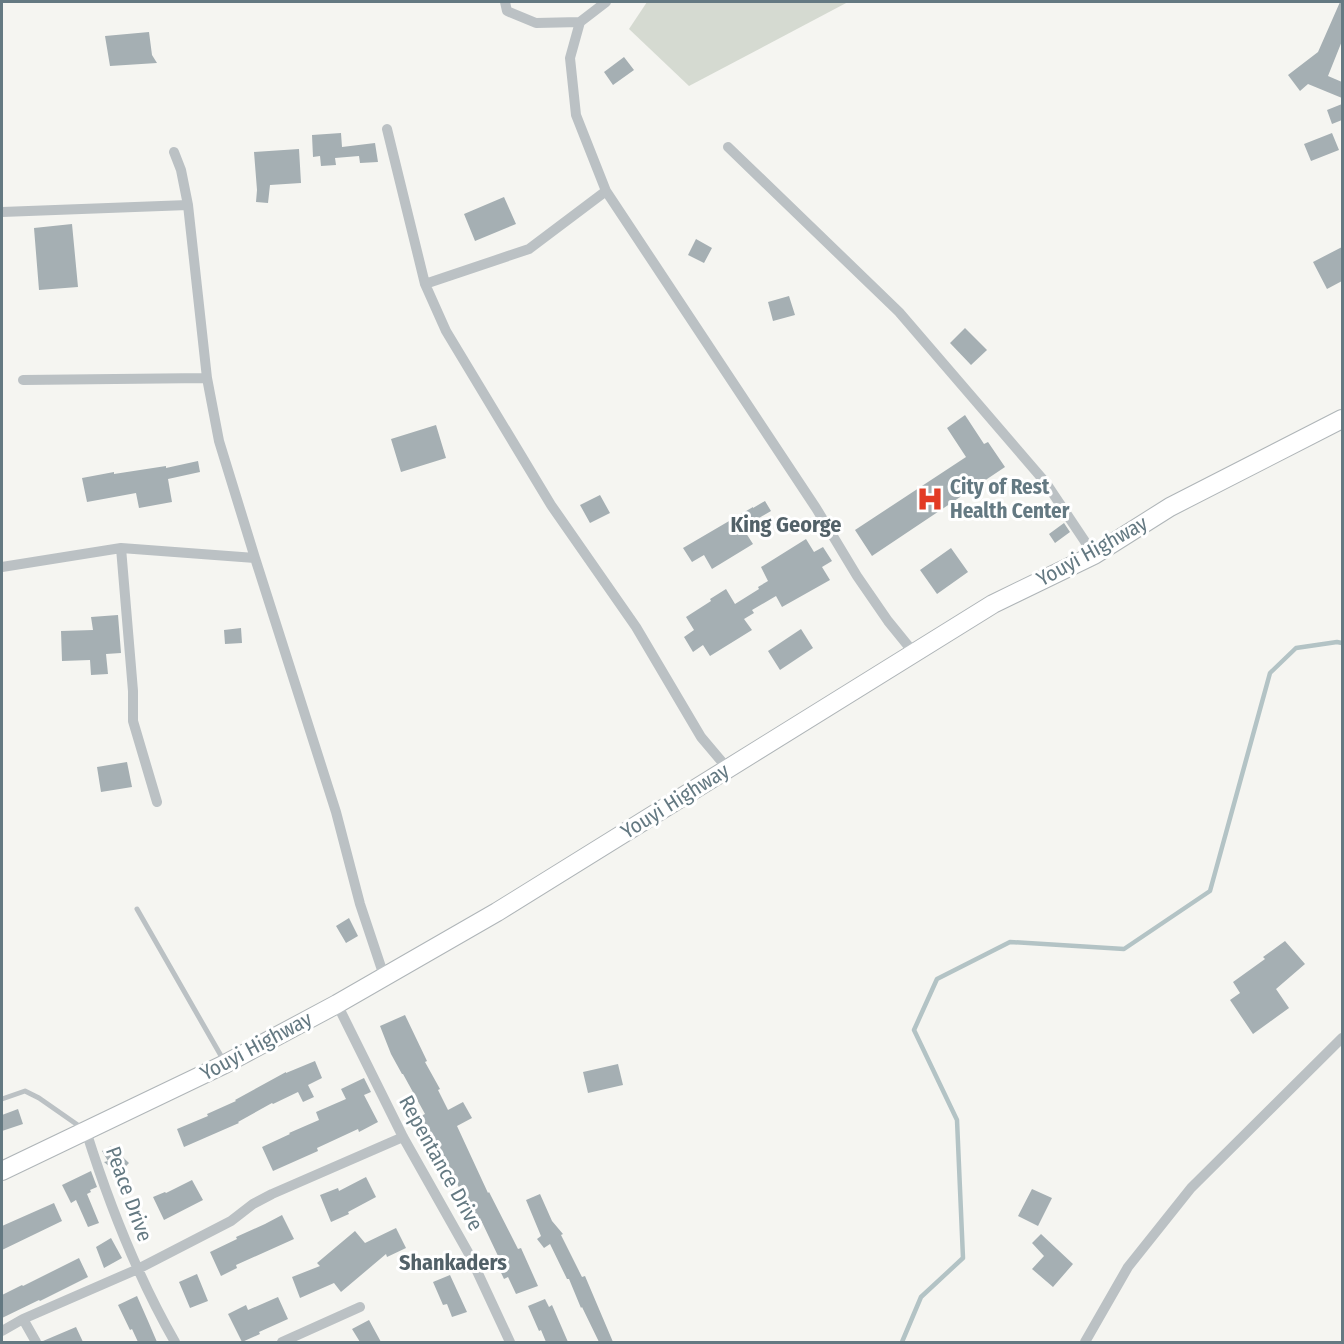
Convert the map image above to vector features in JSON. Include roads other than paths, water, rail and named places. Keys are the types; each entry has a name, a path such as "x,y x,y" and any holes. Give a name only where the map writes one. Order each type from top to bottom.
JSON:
{"main road":[{"name":"Youyi Highway","path":"2,1171 225,1064 337,1004 497,912 993,604 1094,555 1170,507 1342,419"}],"street":[{"path":"505,2 507,11 536,22 580,22"},
{"path":"606,2 580,22 570,58 576,115 606,191 816,508 857,576 888,621 914,653"},
{"path":"387,129 425,284 446,331 551,505 636,627 701,737 728,769"},
{"path":"728,147 899,312 1047,483 1094,555"},
{"path":"174,152 181,170 188,206 207,378 219,441 336,812 360,904 384,976"},
{"path":"425,284 529,249 606,191"},
{"path":"2,212 188,206"},
{"path":"23,380 207,378"},
{"path":"2,567 121,548 255,558"},
{"path":"121,548 133,691 133,721 157,802"},
{"name":"Repentance Drive","path":"337,1004 403,1137 469,1254 510,1342"},
{"path":"1085,1342 1128,1267 1191,1188 1342,1038"},
{"name":"Peace Drive","path":"86,1131 102,1181 130,1253 160,1317 175,1342"},
{"path":"138,1269 231,1221 253,1204 272,1194 403,1137"},
{"name":"Peace Drive","path":"2,1330 138,1269"},
{"path":"282,1342 360,1307"},
{"path":"23,1319 36,1342"}],"lane":[{"path":"137,909 225,1064"},
{"path":"2,1099 25,1092 39,1098 86,1131"}],"waterway":[{"path":"902,1342 921,1297 963,1258 957,1120 914,1030 937,979 1010,942 1124,949 1210,891 1270,673 1296,648 1342,643"}],"place":[{"name":"City of Rest Health Center","path":"930,499"}],"district":[{"name":"King George","path":"786,524"},
{"name":"Shankaders","path":"453,1262"}]}
